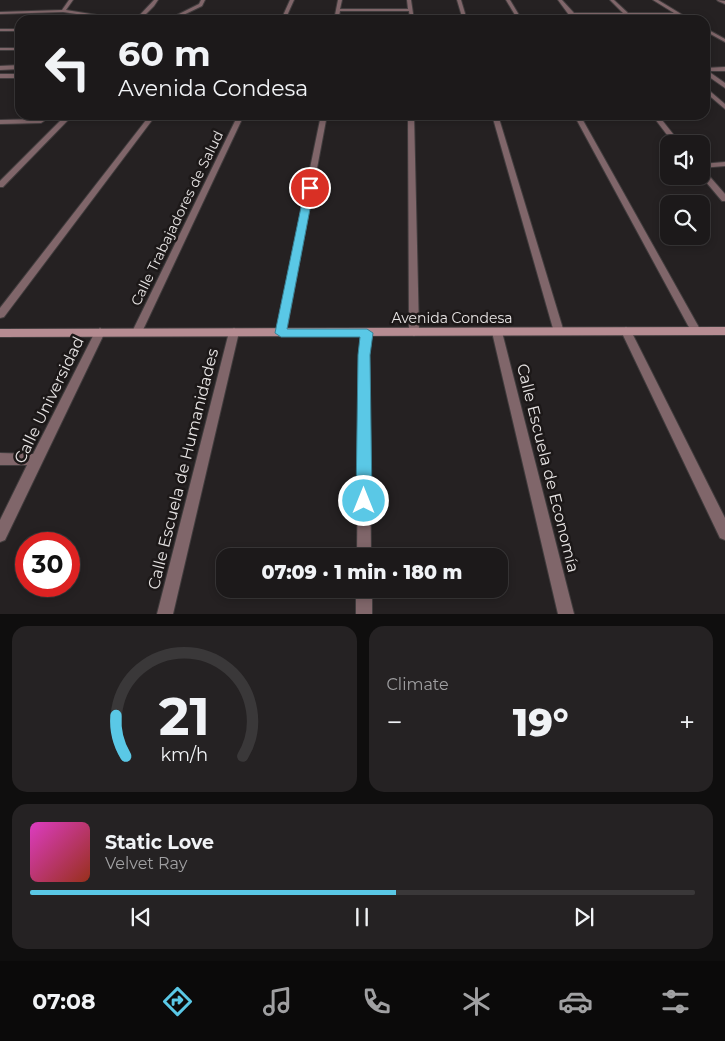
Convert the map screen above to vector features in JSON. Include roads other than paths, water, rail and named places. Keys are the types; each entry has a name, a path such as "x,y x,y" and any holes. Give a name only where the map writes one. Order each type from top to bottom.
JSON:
{"street":[{"path":"63,12 71,0"},
{"path":"143,15 156,0"},
{"path":"180,15 196,8 203,0"},
{"path":"285,15 292,0"},
{"path":"337,15 340,0"},
{"path":"409,0 411,15"},
{"path":"459,0 464,15"},
{"path":"508,0 517,15"},
{"path":"560,0 572,14 678,14"},
{"path":"612,0 627,14"},
{"path":"655,0 678,14"},
{"path":"719,0 725,3"},
{"path":"338,10 410,10"},
{"path":"0,13 63,12 88,15"},
{"path":"110,15 146,12"},
{"path":"0,30 15,30"},
{"path":"710,32 725,41"},
{"path":"718,37 725,36"},
{"path":"0,49 15,49"},
{"path":"0,68 15,68"},
{"path":"710,71 725,70"},
{"path":"710,75 725,86"},
{"path":"0,76 15,76"},
{"path":"710,93 725,107"},
{"path":"0,185 65,120"},
{"path":"0,315 149,120"},
{"name":"Calle Trabajadores de Salud","path":"137,332 239,120"},
{"path":"281,333 323,120"},
{"path":"411,120 414,332"},
{"path":"495,120 558,332"},
{"path":"580,120 696,331"},
{"path":"659,120 671,135"},
{"path":"0,122 41,121"},
{"path":"710,165 725,164"},
{"path":"710,182 725,200"},
{"path":"626,331 725,534"},
{"name":"Avenida Condesa","path":"0,333 725,331"},
{"name":"Calle Universidad","path":"0,535 100,332"},
{"name":"Calle Escuela de Humanidades","path":"165,614 234,332"},
{"name":"Calle Escuela de Economía","path":"498,332 566,614"},
{"path":"364,548 364,355 367,333"},
{"path":"0,460 38,460"},
{"path":"364,598 364,614"}]}
